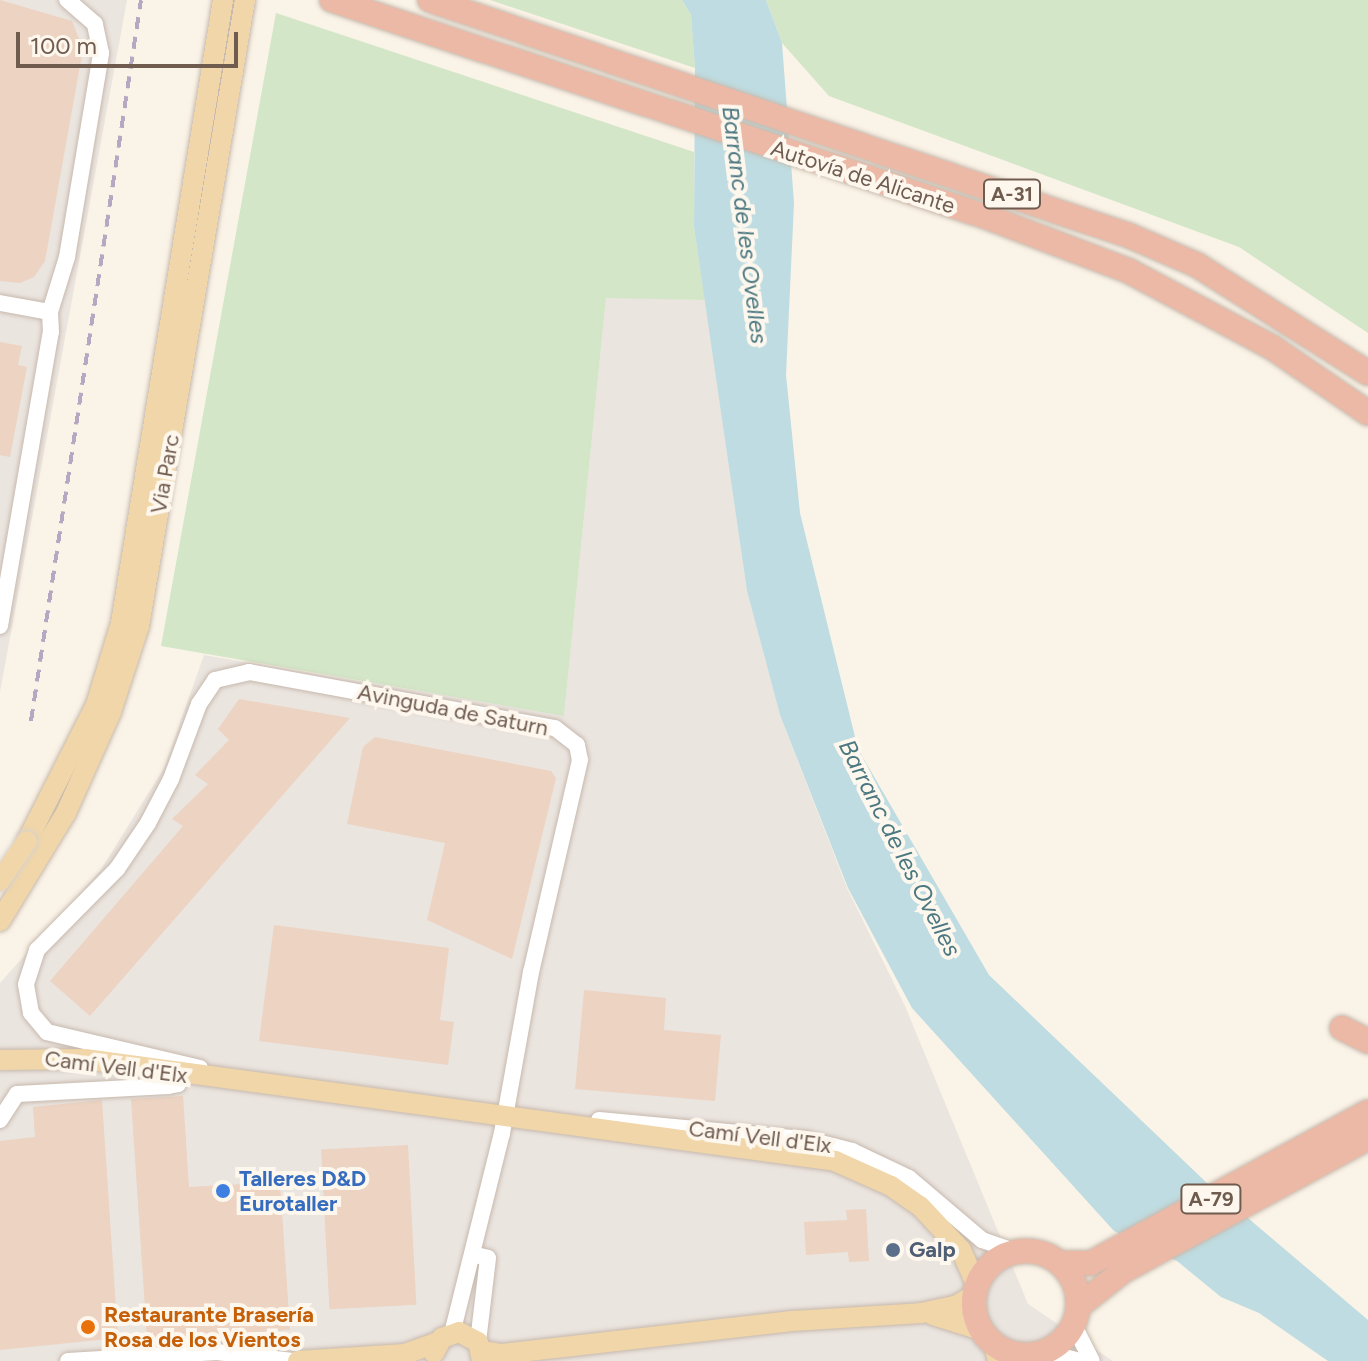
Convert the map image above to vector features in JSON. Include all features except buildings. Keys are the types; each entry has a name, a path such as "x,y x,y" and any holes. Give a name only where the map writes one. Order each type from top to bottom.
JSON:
{"highway":[{"name":"Autovía de Alicante","path":"332,0 987,217 1129,271 1273,348 1368,413"},
{"name":"Autovía de Alicante","path":"430,0 824,130 1130,236 1197,265 1368,373"},
{"path":"1197,265 1246,281 1368,357"},
{"path":"1368,1028 1342,1028 1368,1041"},
{"name":"A-79","path":"1076,1316 1114,1264 1368,1111"},
{"name":"A-79","path":"1060,1263 1114,1264 1302,1174 1368,1138"},
{"path":"1016,1252 1044,1254 1060,1263 1075,1282 1076,1316 1039,1356 1007,1352 991,1345 976,1290 988,1267 1016,1252"}],"main road":[{"name":"Via Parc","path":"0,881 27,841 96,705 121,623 223,0"},
{"name":"Via Parc","path":"0,921 19,893 79,784 111,712 139,626 245,0"},
{"name":"Camí Vell d'Elx","path":"7,1058 85,1059 179,1074 811,1156 855,1167 897,1189 931,1217 961,1250 976,1290"},
{"path":"298,1361 405,1354 441,1345 466,1334 486,1354 801,1320 921,1313 955,1306 976,1290"},
{"path":"921,1313 991,1345"}],"street":[{"path":"0,626 51,332 50,312 67,257 100,40 84,10 67,0"},
{"path":"0,303 50,312"},
{"name":"Avinguda de Saturn","path":"39,1026 28,1005 28,966 117,869 148,823 199,704 215,680 249,672 555,728 577,745 580,760 531,972 512,1116 472,1254 441,1345"},
{"name":"Camí Vell d'Elx","path":"39,1026 59,1037 151,1054 232,1079"},
{"path":"0,1120 17,1094 118,1085 168,1086 178,1084 179,1074"},
{"name":"Camí Vell d'Elx","path":"512,1116 805,1139 852,1151 909,1178 982,1240 1016,1252"},
{"path":"472,1254 488,1258 486,1354"},
{"path":"1076,1316 1092,1361"},
{"path":"68,1361 217,1352 292,1361"},
{"path":"1039,1356 1079,1361"}],"shaded area":[{"path":"0,0 127,0 0,692"},
{"path":"606,297 705,300 747,591 780,715 847,888 905,1006 1028,1304 1113,1361 0,1361 0,983 100,871 164,768 204,655 564,715"}],"green space":[{"path":"490,0 682,0 691,15 695,68"},
{"path":"766,0 1368,0 1368,333 1239,247 829,96 782,43"},
{"path":"276,13 694,152 694,227 705,300 606,298 564,716 161,646"}],"water":[{"name":"Barranc de les Ovelles","path":"682,0 766,0 782,43 794,203 786,375 800,513 858,749 989,975 1208,1184 1368,1320 1368,1361 1328,1361 1259,1313 1221,1297 1177,1261 1114,1231 912,1008 848,888 780,715 747,591 694,227 695,68 691,15"}],"railway":[{"path":"31,721 141,0"}],"place":[{"name":"Talleres D&D Eurotaller","path":"223,1191"},
{"name":"Galp","path":"893,1250"},
{"name":"Restaurante Brasería Rosa de los Vientos","path":"88,1327"}]}
